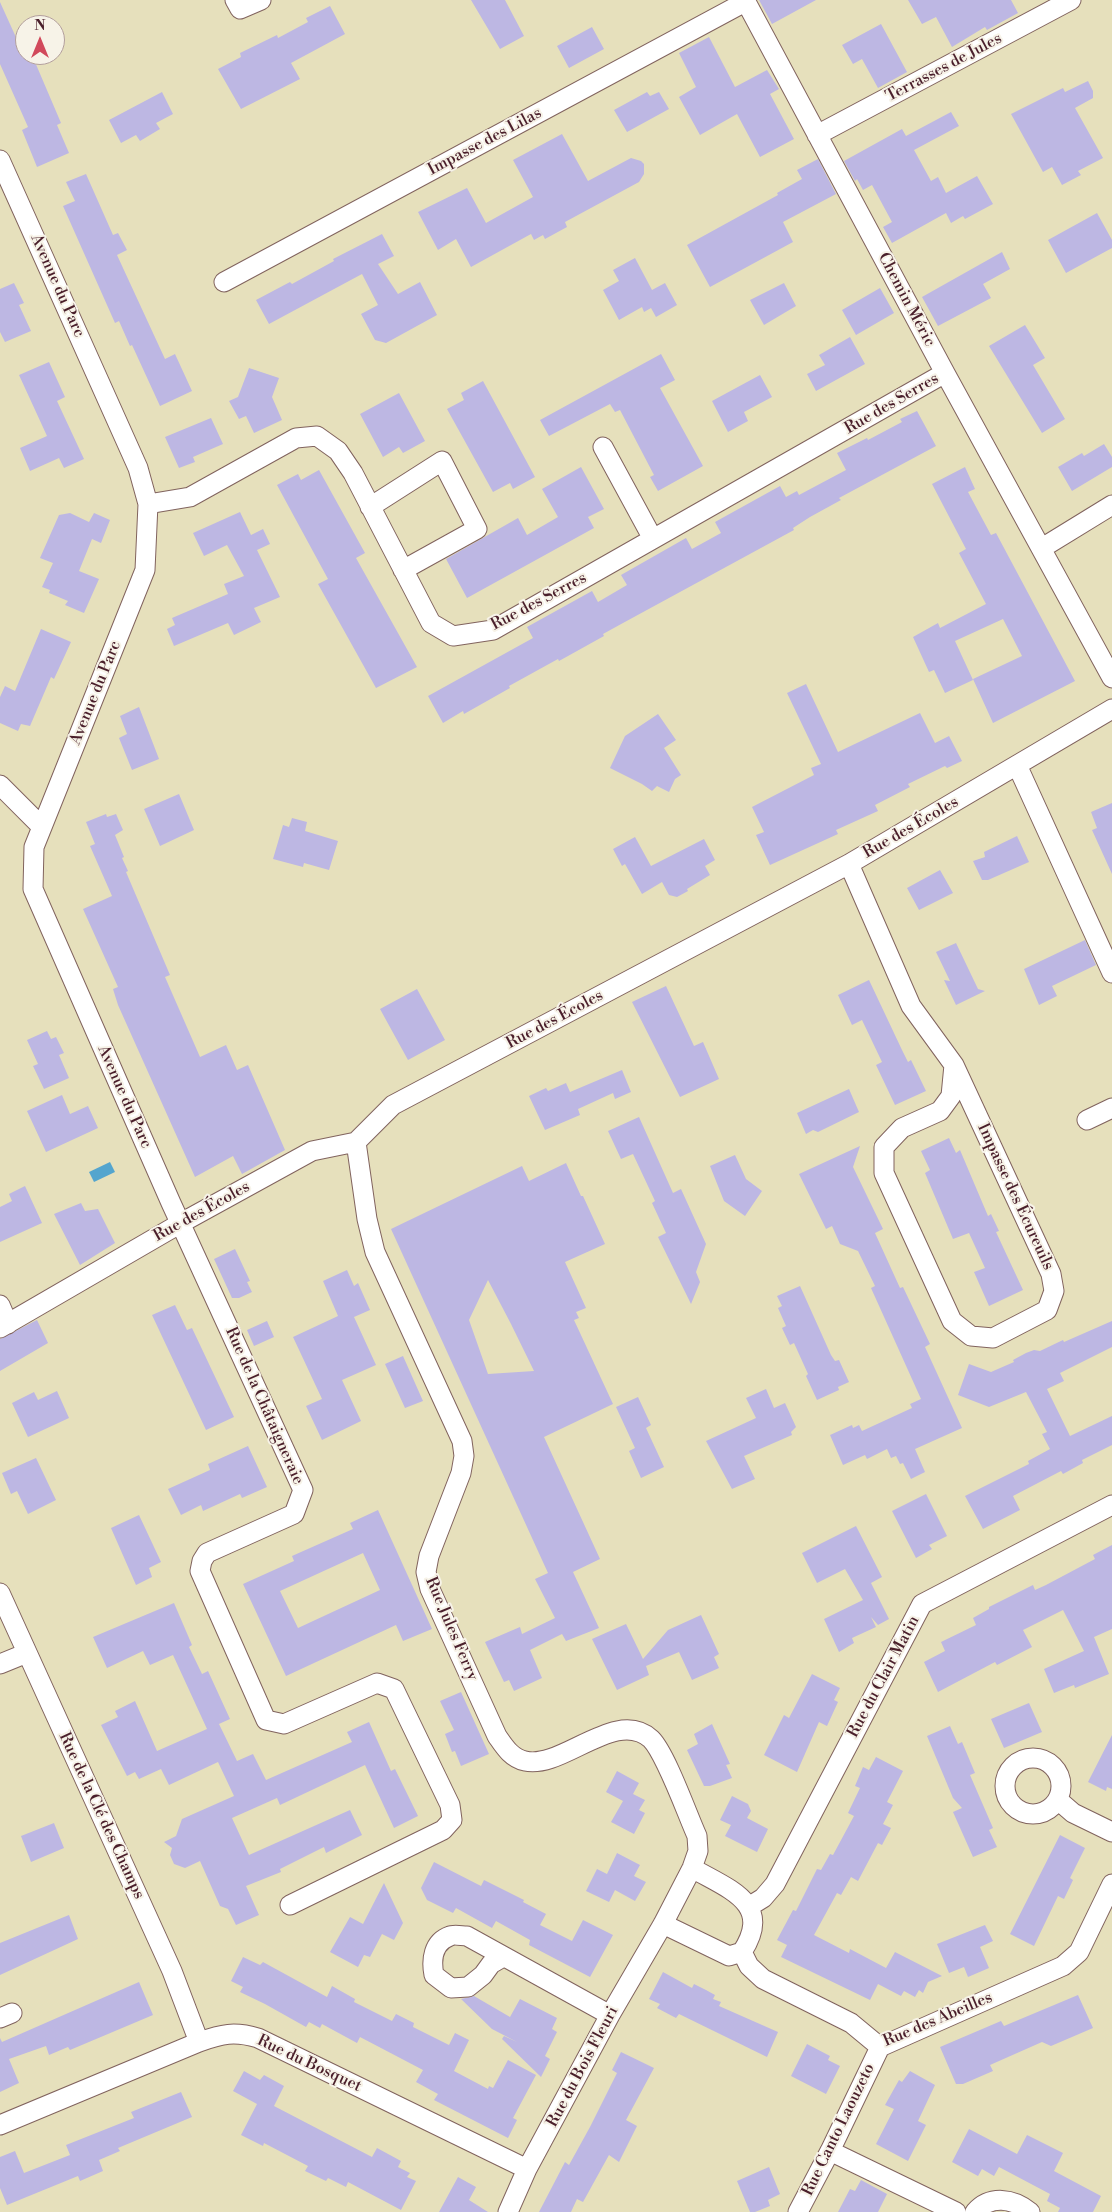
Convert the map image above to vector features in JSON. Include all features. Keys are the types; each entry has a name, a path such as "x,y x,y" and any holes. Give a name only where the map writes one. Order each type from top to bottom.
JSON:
{"street":[{"path":"235,0 240,9 260,0"},
{"name":"Terrasses de Jules","path":"817,135 1072,0"},
{"name":"Chemin Méric","path":"745,1 1112,678"},
{"name":"Impasse des Lilas","path":"224,282 745,1"},
{"name":"Avenue du Parc","path":"2,169 138,468 148,504 146,570 34,847 33,889 181,1223"},
{"name":"Rue des Serres","path":"148,504 190,497 296,438 317,436 338,450 354,474 431,623 453,636 493,630 945,373"},
{"path":"603,447 653,539"},
{"path":"370,507 442,461 477,529 403,570"},
{"path":"1042,548 1112,505"},
{"name":"Rue des Écoles","path":"4,1326 181,1223 312,1151 356,1142 393,1105 849,864 1112,709"},
{"path":"1017,765 1112,973"},
{"path":"0,785 42,827"},
{"name":"Impasse des Écureuils","path":"849,864 911,1006 954,1065 1051,1274 1054,1291 1046,1310 992,1338 971,1336 952,1321 884,1173 884,1147 902,1128 940,1111 951,1096 954,1065"},
{"path":"1087,1120 1112,1108"},
{"name":"Rue Jules Ferry","path":"356,1142 367,1219 375,1252 462,1441 464,1456 461,1473 429,1556 426,1572 430,1589 497,1736 510,1753 524,1761 540,1761 615,1731 631,1730 650,1738 660,1753 697,1836 698,1851 692,1868 663,1924"},
{"name":"Rue de la Châtaigneraie","path":"181,1223 303,1490 294,1514 207,1553 202,1561 200,1571 266,1720 284,1724 377,1683 394,1689 450,1805 452,1820 443,1830 290,1906"},
{"path":"0,1305 4,1326"},
{"name":"Rue du Clair Matin","path":"750,1906 763,1898 775,1884 922,1604 1112,1504"},
{"name":"Rue de la Clé des Champs","path":"0,1592 172,1971 199,2042"},
{"path":"0,1664 27,1653"},
{"path":"1058,1800 1073,1813 1112,1832"},
{"path":"663,1924 729,1956 742,1952 752,1938 753,1918 750,1906 739,1896 692,1868"},
{"name":"Rue des Abeilles","path":"742,1952 749,1966 763,1979 851,2023 880,2047 1063,1966 1078,1952 1112,1884"},
{"name":"Rue du Bois Fleuri","path":"508,2212 527,2170 610,2015 663,1924"},
{"path":"503,1957 610,2015"},
{"name":"Rue du Bosquet","path":"0,2125 199,2042 224,2034 243,2034 258,2038 527,2170"},
{"name":"Rue Canto Laouzeto","path":"798,2212 830,2151 880,2047"},
{"path":"830,2151 956,2212"},
{"path":"975,2212 979,2207 992,2201 1007,2200 1021,2205 1030,2212"}],"water":[{"path":"110,1162 115,1172 94,1182 89,1172"}],"building":[{"path":"471,0 505,0 524,36 500,49"},
{"path":"759,0 816,0 772,24"},
{"path":"908,0 1011,0 1018,13 987,30 985,27 952,47 936,17 922,24"},
{"path":"0,2 15,35 15,65 36,65 61,123 57,125 69,153 37,167 22,130 28,127 0,64"},
{"path":"330,6 345,34 291,63 300,79 241,109 218,69 241,57 240,53 277,35 278,38 308,22 306,18"},
{"path":"881,24 907,72 878,88 862,59 853,64 842,45"},
{"path":"592,27 604,49 569,68 557,46"},
{"path":"709,37 735,87 767,70 779,89 770,94 794,139 760,157 737,114 700,135 679,97 696,87 679,53"},
{"path":"1088,81 1093,91 1093,98 1075,108 1103,158 1078,171 1081,175 1062,185 1052,167 1043,172 1011,114 1063,88 1065,92"},
{"path":"162,92 173,114 156,123 160,129 140,141 136,135 121,143 109,120"},
{"path":"647,92 650,96 659,92 669,109 627,132 614,110"},
{"path":"951,112 959,126 914,150 931,181 938,177 946,193 977,176 993,204 965,219 963,216 951,223 946,213 892,243 883,227 892,222 872,185 863,190 857,179 855,181 844,161 902,129 906,136"},
{"path":"562,134 588,181 631,158 644,164 644,174 639,182 565,222 567,227 545,239 543,235 534,240 531,234 471,267 456,239 438,250 418,212 467,188 486,223 533,197 513,160"},
{"path":"818,159 836,194 783,222 793,242 710,287 687,245 778,195 777,193 802,179 797,170"},
{"path":"86,174 113,235 118,233 127,250 117,255 165,359 175,354 192,391 160,406 119,321 115,323 63,206 75,201 66,182"},
{"path":"1097,213 1112,240 1112,248 1066,273 1048,240"},
{"path":"382,234 394,256 378,264 398,294 420,282 437,315 386,343 375,340 361,314 378,305 362,274 269,324 256,300 290,282 292,284 334,261 333,259"},
{"path":"1002,252 1010,269 983,284 991,298 938,326 922,297"},
{"path":"635,258 652,290 665,283 677,305 656,317 651,308 644,312 642,307 619,320 603,290 619,281 613,270"},
{"path":"14,283 24,303 19,305 31,331 5,342 0,332 0,289"},
{"path":"784,283 796,306 764,325 750,300"},
{"path":"880,288 894,313 856,335 842,310"},
{"path":"1025,325 1045,358 1033,365 1065,419 1042,433 989,346"},
{"path":"850,337 865,364 816,391 807,374 825,365 819,355"},
{"path":"661,354 675,380 660,388 703,466 658,491 650,477 654,475 620,410 615,412 610,404 549,436 540,420"},
{"path":"49,362 65,397 57,401 84,459 64,468 59,458 30,471 20,448 47,436 19,375"},
{"path":"249,368 279,378 272,397 282,420 254,433 246,416 239,419 229,401 238,397"},
{"path":"760,375 772,397 744,412 748,421 728,432 712,401"},
{"path":"483,381 535,477 513,489 510,483 493,492 447,409 464,400 461,393"},
{"path":"399,393 425,441 403,453 399,447 383,457 360,414"},
{"path":"917,411 936,446 839,498 841,500 810,517 793,528 794,530 603,634 604,636 559,661 558,659 509,686 510,688 464,714 463,711 443,723 428,696 533,638 527,627 592,591 598,602 627,585 621,575 686,538 692,549 721,533 715,522 780,486 786,497 797,491 799,495 846,470 837,453 867,438 868,440 902,422 900,419"},
{"path":"211,418 223,444 193,457 195,462 179,468 165,437"},
{"path":"1104,444 1112,457 1112,467 1072,491 1058,467 1082,453 1084,456"},
{"path":"581,467 604,509 588,517 594,528 467,598 446,559 518,518 527,535 558,517 542,489"},
{"path":"965,467 975,489 968,492 991,535 996,533 1075,681 993,723 973,679 1022,656 1003,619 955,641 973,680 945,693 934,670 929,672 913,637 938,623 940,628 986,604 959,553 966,549 932,484"},
{"path":"319,470 365,553 356,558 417,667 376,688 318,584 328,579 277,485 298,474 301,480"},
{"path":"240,512 251,535 263,529 270,544 257,550 280,597 254,608 261,622 234,635 228,623 174,646 167,629 175,625 172,618 228,594 224,584 244,576 227,545 204,556 193,533"},
{"path":"70,513 89,522 94,513 110,520 101,543 92,539 79,571 99,579 84,613 65,605 68,601 49,593 50,590 42,587 53,563 40,558 59,515"},
{"path":"41,629 71,642 54,679 51,677 30,726 21,724 18,731 0,723 0,697 5,686 15,691"},
{"path":"806,684 838,752 920,713 935,743 949,736 962,761 947,768 945,766 908,784 910,787 875,805 878,811 836,830 838,834 770,865 756,835 764,832 752,807 814,775 811,768 821,764 787,693"},
{"path":"139,707 159,759 132,770 119,738 127,734 120,716"},
{"path":"658,714 676,740 664,748 681,775 675,779 669,792 657,786 652,791 610,768 625,736"},
{"path":"179,794 194,830 160,846 144,809"},
{"path":"1112,803 1112,874 1092,830 1097,828 1091,812"},
{"path":"106,814 107,817 116,814 123,830 115,835 124,857 122,858 128,871 126,872 170,975 165,977 200,1057 226,1045 237,1070 248,1065 285,1150 242,1174 233,1156 195,1177 118,1005 113,989 118,987 83,909 112,896 90,846 95,844 86,822"},
{"path":"292,818 307,822 305,831 338,841 329,870 304,863 303,867 273,859 283,825 289,827"},
{"path":"1017,836 1029,862 988,880 982,880 973,861 985,857 984,852"},
{"path":"635,837 651,866 704,839 715,860 705,866 710,875 677,897 669,895 662,882 642,894 625,864 622,866 613,849"},
{"path":"940,870 953,893 919,910 907,888"},
{"path":"1085,940 1096,965 1052,986 1057,996 1039,1005 1024,969"},
{"path":"956,943 978,989 985,991 956,1005 944,980 950,981 936,952"},
{"path":"869,980 908,1062 911,1060 926,1091 895,1105 876,1065 882,1062 862,1020 852,1025 838,995"},
{"path":"666,986 694,1046 703,1042 719,1079 680,1097 632,1002"},
{"path":"417,989 445,1040 408,1060 380,1009"},
{"path":"47,1031 51,1039 56,1037 64,1053 59,1055 69,1078 44,1089 33,1066 38,1064 27,1040"},
{"path":"622,1070 631,1092 615,1099 613,1093 578,1109 580,1115 545,1130 529,1096 546,1088 548,1091 566,1083 570,1092"},
{"path":"849,1089 859,1112 818,1132 813,1130 806,1134 797,1113"},
{"path":"62,1095 70,1114 88,1106 98,1128 46,1152 27,1111"},
{"path":"639,1117 673,1193 681,1189 706,1244 696,1272 700,1282 691,1304 658,1237 666,1233 652,1203 655,1201 633,1154 621,1159 608,1131"},
{"path":"949,1138 956,1153 960,1150 988,1216 991,1214 999,1231 996,1232 1023,1290 989,1306 974,1272 985,1268 969,1233 953,1239 925,1173 930,1170 921,1151"},
{"path":"860,1146 853,1167 883,1229 875,1233 900,1288 903,1287 930,1344 925,1347 962,1428 915,1449 925,1472 911,1479 903,1463 900,1464 896,1456 891,1458 887,1449 867,1459 865,1455 843,1465 830,1435 852,1425 853,1428 859,1425 862,1431 912,1408 910,1404 921,1399 871,1288 875,1286 858,1251 840,1244 832,1226 826,1229 799,1174"},
{"path":"735,1155 746,1179 762,1191 745,1216 724,1201 710,1166"},
{"path":"566,1163 605,1244 565,1262 586,1308 576,1312 579,1318 574,1320 613,1404 544,1437 600,1559 573,1572 599,1628 566,1641 562,1634 530,1650 542,1678 514,1691 509,1680 504,1682 485,1642 520,1627 522,1634 555,1618 535,1579 548,1573 391,1229 522,1166 529,1181","holes":["488,1280 534,1371 488,1374 469,1320"]},
{"path":"25,1186 42,1223 0,1242 0,1207 12,1201 9,1194"},
{"path":"81,1203 85,1211 98,1209 115,1243 80,1265 54,1214"},
{"path":"235,1249 250,1281 247,1282 252,1292 239,1298 232,1298 214,1259"},
{"path":"347,1270 354,1286 358,1283 370,1310 354,1317 376,1365 342,1380 361,1421 322,1440 306,1406 322,1399 293,1337 338,1316 323,1281"},
{"path":"800,1286 831,1355 835,1361 839,1360 849,1382 838,1387 839,1390 817,1400 794,1343 790,1345 782,1328 786,1326 778,1308 782,1306 777,1296"},
{"path":"175,1305 187,1330 192,1328 234,1417 206,1430 152,1315"},
{"path":"37,1320 48,1343 0,1371 0,1339"},
{"path":"267,1321 274,1337 254,1346 247,1330"},
{"path":"1112,1321 1112,1347 1060,1373 1064,1381 1047,1389 1070,1436 1112,1416 1112,1445 1082,1460 1083,1463 1063,1474 1061,1471 1013,1496 1020,1510 983,1529 965,1496 1029,1464 1028,1461 1050,1449 1042,1434 1047,1432 1026,1392 989,1407 958,1395 969,1364 991,1372 1014,1362 1013,1360 1026,1353 1034,1350 1040,1351"},
{"path":"403,1356 423,1401 405,1408 385,1364"},
{"path":"766,1389 774,1408 785,1403 796,1427 791,1432 792,1435 744,1456 755,1479 732,1489 706,1441 756,1418 746,1398"},
{"path":"57,1391 69,1418 28,1437 12,1403 34,1392 38,1400"},
{"path":"638,1397 651,1425 646,1428 664,1467 641,1478 629,1451 635,1448 616,1407"},
{"path":"248,1446 267,1487 242,1498 240,1494 203,1511 201,1505 181,1515 168,1489 210,1470 208,1464"},
{"path":"36,1458 56,1500 28,1514 17,1491 11,1494 2,1473"},
{"path":"926,1494 947,1536 929,1545 932,1549 916,1558 892,1511"},
{"path":"378,1510 432,1629 403,1641 396,1625 286,1676 243,1584 294,1561 292,1556 353,1529 350,1523","holes":["363,1553 380,1590 298,1628 280,1591"]},
{"path":"139,1515 161,1562 149,1568 152,1577 136,1585 111,1528"},
{"path":"856,1526 882,1577 871,1583 889,1619 878,1625 871,1617 876,1627 852,1638 854,1643 839,1652 824,1619 863,1600 845,1569 817,1583 802,1553"},
{"path":"1112,1545 1112,1629 1094,1637 1109,1674 1075,1688 1074,1685 1054,1693 1044,1669 1084,1651 1063,1610 1023,1630 1032,1647 997,1665 995,1662 938,1692 924,1662 945,1651 941,1642 976,1625 973,1618 989,1609 989,1607 1033,1585 1035,1590 1046,1585 1095,1559 1093,1555"},
{"path":"174,1603 192,1645 189,1647 202,1674 208,1671 230,1719 210,1728 219,1724 237,1761 253,1754 266,1780 352,1742 347,1732 369,1722 391,1771 395,1769 418,1816 394,1828 365,1765 280,1805 277,1798 232,1818 249,1855 350,1810 362,1835 326,1853 324,1847 280,1869 281,1872 246,1886 259,1915 236,1925 228,1909 220,1906 200,1861 185,1868 174,1864 170,1855 172,1848 164,1842 176,1836 182,1819 234,1796 218,1762 169,1785 161,1769 139,1779 135,1772 127,1776 101,1725 118,1717 115,1711 135,1701 157,1751 207,1729 173,1655 150,1665 143,1651 107,1668 93,1637"},
{"path":"701,1615 719,1654 714,1657 719,1668 692,1680 679,1652 646,1666 649,1675 617,1690 592,1639 626,1624 643,1659 668,1630"},
{"path":"812,1674 840,1688 834,1700 838,1702 827,1726 819,1722 797,1772 764,1755 784,1715 789,1718"},
{"path":"461,1692 489,1754 461,1766 455,1751 452,1752 445,1734 454,1730 440,1701"},
{"path":"1029,1703 1042,1732 1004,1748 991,1719"},
{"path":"712,1724 730,1764 726,1765 732,1778 710,1786 704,1786 687,1750 698,1744 694,1734"},
{"path":"950,1726 958,1744 962,1742 975,1773 970,1775 993,1828 989,1830 997,1847 973,1857 953,1812 962,1808 953,1798 927,1736"},
{"path":"1112,1735 1112,1789 1107,1787 1106,1791 1088,1782"},
{"path":"876,1757 903,1771 887,1802 893,1805 883,1824 891,1828 882,1845 878,1843 858,1881 851,1877 841,1895 837,1893 814,1935 849,1953 850,1949 886,1968 895,1952 942,1976 928,1982 923,1993 919,1990 915,1997 904,1991 901,1996 878,1984 870,2000 781,1957 787,1945 777,1940 793,1910 796,1911 817,1869 821,1870 830,1854 833,1855 854,1816 848,1813 860,1788 855,1786 863,1767 869,1770"},
{"path":"617,1771 639,1783 633,1794 645,1800 639,1810 645,1813 634,1834 611,1822 623,1801 606,1792"},
{"path":"732,1796 748,1804 751,1811 747,1818 768,1829 757,1852 725,1836 731,1825 720,1820"},
{"path":"54,1823 64,1848 31,1862 21,1836"},
{"path":"1060,1835 1085,1848 1070,1878 1073,1880 1064,1899 1058,1896 1034,1946 1010,1934"},
{"path":"617,1853 640,1865 634,1876 646,1882 635,1901 615,1890 609,1902 586,1891 597,1869 607,1874"},
{"path":"434,1862 481,1886 484,1880 524,1900 523,1902 546,1914 540,1925 572,1941 583,1920 613,1935 590,1977 529,1945 530,1940 496,1921 492,1928 456,1908 453,1913 427,1900 421,1888"},
{"path":"384,1883 403,1923 394,1940 382,1934 370,1957 364,1955 358,1967 330,1952 350,1917 363,1924"},
{"path":"69,1915 78,1939 0,1975 0,1943"},
{"path":"985,1925 993,1941 980,1947 989,1968 968,1977 964,1967 949,1973 937,1944"},
{"path":"243,1957 260,1965 263,1962 327,1997 332,1986 355,1999 354,2002 392,2021 396,2014 414,2023 413,2027 449,2045 455,2033 469,2040 454,2071 488,2089 489,2086 493,2088 508,2060 536,2075 513,2118 517,2120 508,2138 434,2100 438,2094 416,2082 423,2070 360,2037 357,2043 322,2024 320,2028 309,2022 306,2027 240,1992 243,1987 231,1981"},
{"path":"663,1972 692,1988 694,1984 715,1995 713,1999 721,2002 719,2006 778,2032 767,2057 679,2014 676,2018 657,2008 660,2004 649,1999"},
{"path":"139,1982 153,2015 70,2050 68,2047 49,2055 46,2046 9,2059 19,2083 0,2092 0,2038 2,2042"},
{"path":"1078,1995 1093,2028 1051,2046 1042,2042 990,2065 993,2071 963,2084 956,2084 940,2047 1001,2021 1004,2026"},
{"path":"474,1996 510,2017 520,1999 557,2018 552,2029 557,2032 545,2056 550,2059 541,2077 502,2039 504,2036 517,2042 492,2029 461,1999"},
{"path":"807,2044 830,2056 828,2060 840,2066 826,2094 791,2076"},
{"path":"621,2052 654,2068 626,2120 637,2126 619,2162 609,2155 583,2202 577,2199 571,2212 539,2212 565,2162 569,2165 590,2127 617,2073 612,2070"},
{"path":"244,2071 260,2080 264,2075 284,2086 274,2106 372,2157 377,2148 401,2161 398,2167 410,2173 407,2177 416,2181 401,2210 348,2182 346,2187 328,2178 326,2181 305,2171 308,2166 264,2143 263,2146 241,2135 257,2104 233,2091"},
{"path":"910,2071 935,2085 918,2121 926,2125 908,2161 876,2144 894,2109 885,2105 899,2080 902,2082"},
{"path":"181,2092 192,2117 118,2148 120,2151 99,2160 103,2171 80,2181 78,2176 7,2205 0,2188 0,2157 15,2151 24,2173 70,2155 66,2145 134,2118 131,2112"},
{"path":"969,2129 1017,2154 1027,2135 1063,2153 1054,2171 1101,2196 1093,2212 1058,2212 1060,2208 1047,2201 1050,2194 999,2167 994,2176 982,2169 978,2176 952,2162"},
{"path":"769,2167 780,2194 768,2200 770,2206 750,2212 737,2181"},
{"path":"458,2177 476,2187 469,2200 488,2212 439,2212"},
{"path":"861,2180 887,2194 878,2212 838,2212 850,2189 855,2191"}]}
